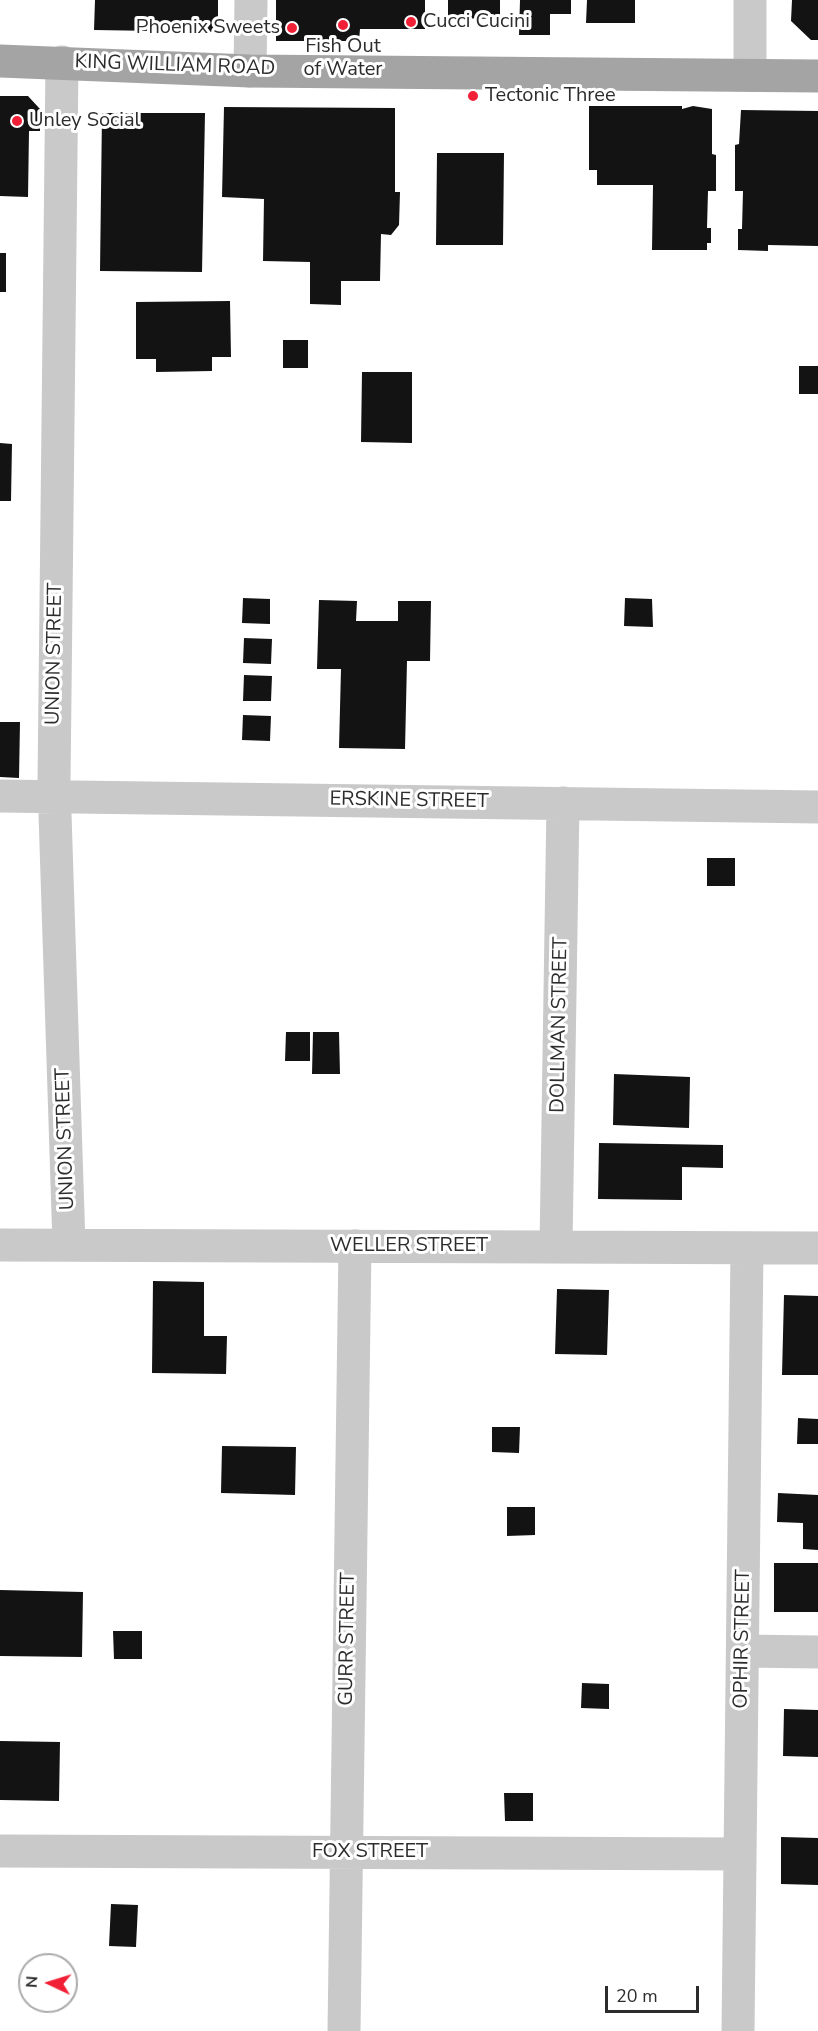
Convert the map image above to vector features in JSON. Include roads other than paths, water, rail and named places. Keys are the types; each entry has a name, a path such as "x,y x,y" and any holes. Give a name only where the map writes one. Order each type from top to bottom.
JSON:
{"main road":[{"name":"KING WILLIAM ROAD","path":"0,61 250,71 818,76"}],"street":[{"path":"250,71 251,0"},
{"path":"750,0 750,75"},
{"name":"UNION STREET","path":"62,62 54,797 69,1245"},
{"name":"ERSKINE STREET","path":"0,796 818,807"},
{"name":"DOLLMAN STREET","path":"556,1246 563,803"},
{"name":"WELLER STREET","path":"0,1245 818,1248"},
{"name":"GURR STREET","path":"344,2031 344,1852 355,1246"},
{"name":"OPHIR STREET","path":"738,2031 747,1248"},
{"path":"743,1651 818,1652"},
{"name":"FOX STREET","path":"0,1851 740,1854"}],"place":[{"name":"Cucci Cucini","path":"411,22"},
{"name":"Fish Out of Water","path":"343,25"},
{"name":"Phoenix Sweets","path":"292,28"},
{"name":"Tectonic Three","path":"473,96"},
{"name":"Unley Social","path":"17,121"}]}
